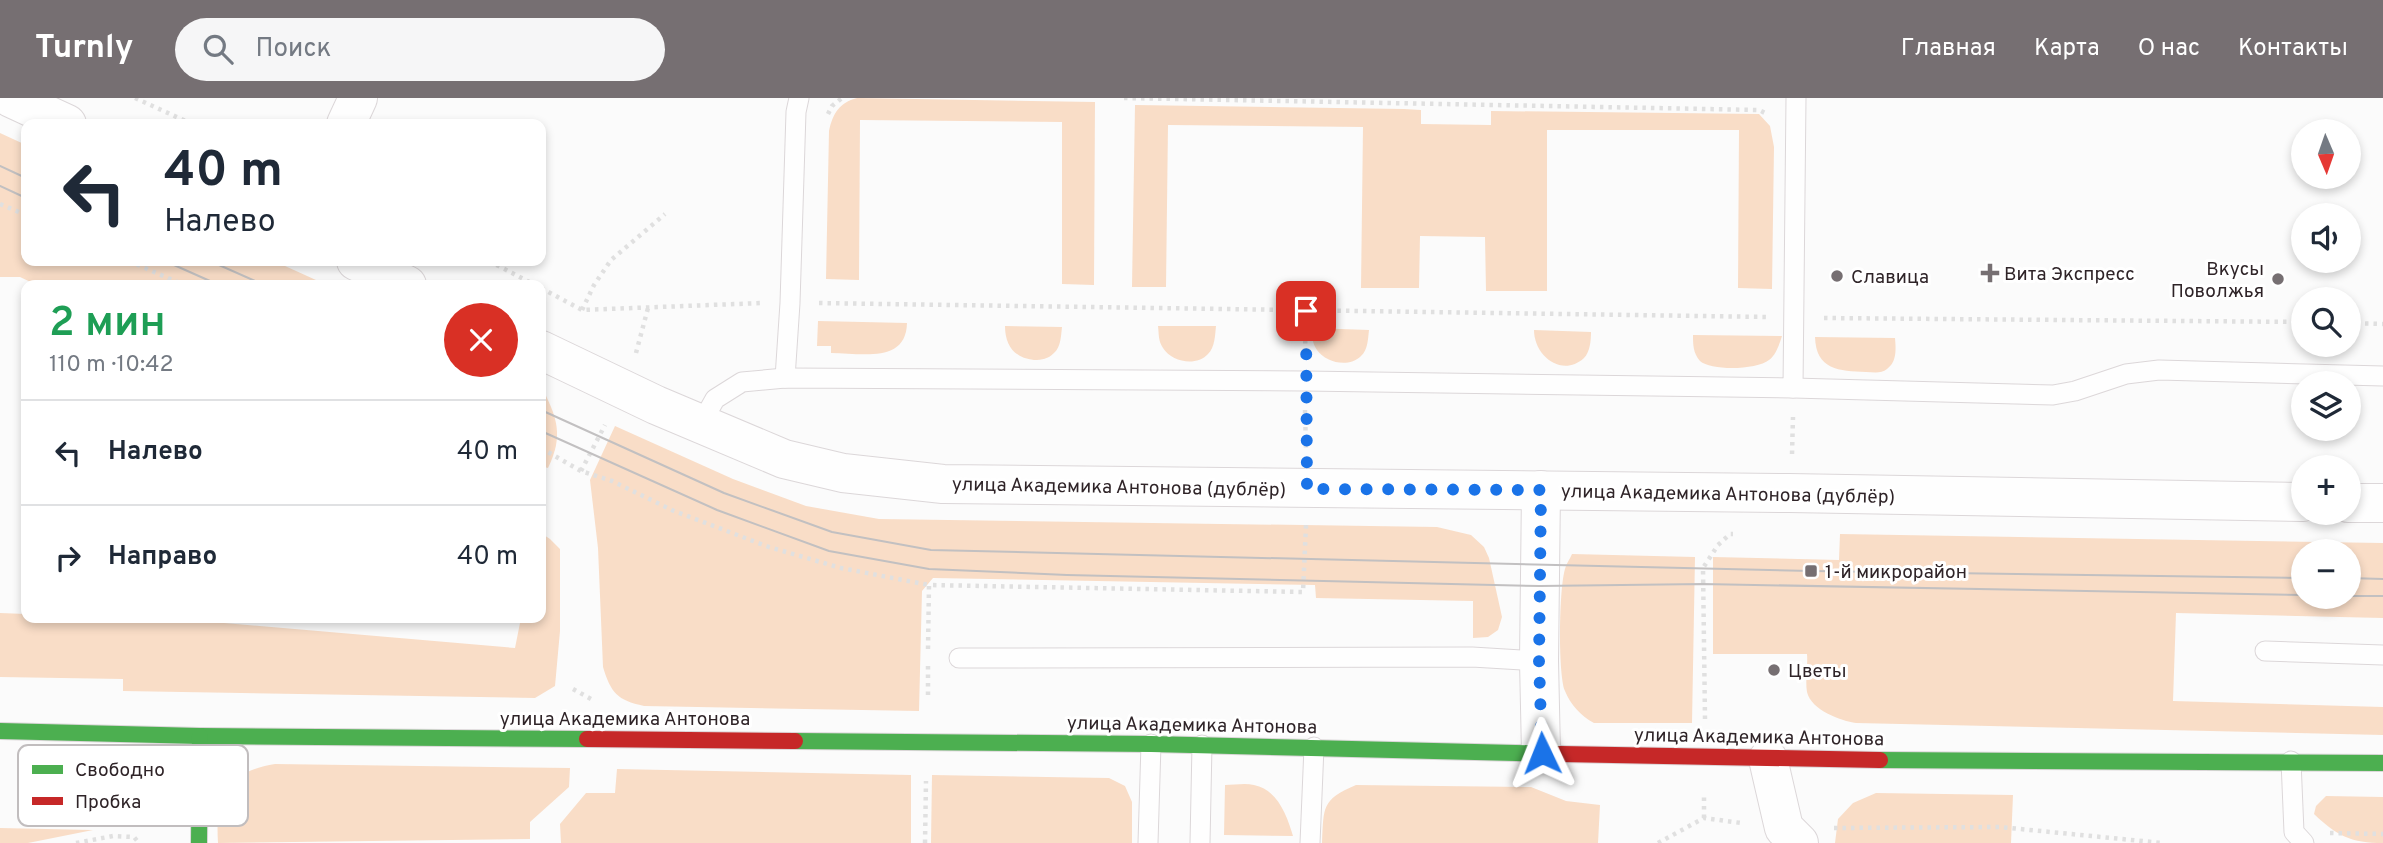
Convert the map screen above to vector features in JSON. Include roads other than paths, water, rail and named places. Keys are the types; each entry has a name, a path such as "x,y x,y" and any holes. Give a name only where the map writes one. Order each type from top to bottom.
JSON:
{"main road":[{"name":"улица Академика Антонова","path":"0,731 200,736 1151,744 1768,759 2383,763"},
{"path":"200,736 200,745"}],"street":[{"path":"11,98 56,119"},
{"path":"348,119 358,98"},
{"path":"367,266 396,280"},
{"name":"улица Академика Антонова (дублёр)","path":"546,352 701,425 784,459 843,473 943,484 2291,502"},
{"path":"1541,490 1539,661 1542,753"},
{"path":"2361,503 2383,503"},
{"path":"1768,759 1786,838"}],"lane":[{"path":"785,378 796,112 799,98"},
{"path":"1793,388 1796,98"},
{"path":"701,425 715,399 742,382 785,378 1305,381 1793,388 2053,395 2075,391 2126,374 2159,370 2383,376"},
{"path":"2265,651 2383,655"},
{"path":"959,658 1472,657 1539,661"},
{"path":"1148,843 1151,744"},
{"path":"1200,843 1202,745"},
{"path":"1310,843 1314,747"},
{"path":"2291,761 2294,832 2304,843"}],"tram line":[{"path":"0,166 21,176"},
{"path":"0,186 21,196"},
{"path":"176,266 208,280"},
{"path":"221,266 253,280"},
{"path":"546,412 724,493 832,532 931,550 1811,571 2291,578"},
{"path":"546,433 717,510 829,551 929,569 1067,575 1540,586 1703,584 2291,595"},
{"path":"2361,578 2383,579"},
{"path":"2361,596 2383,596"}],"place":[{"name":"Вита Экспресс","path":"1990,273"},
{"name":"Славица","path":"1837,276"},
{"name":"Вкусы Поволжья","path":"2278,279"},
{"name":"1-й микрорайон","path":"1811,571"},
{"name":"Цветы","path":"1774,670"}]}
